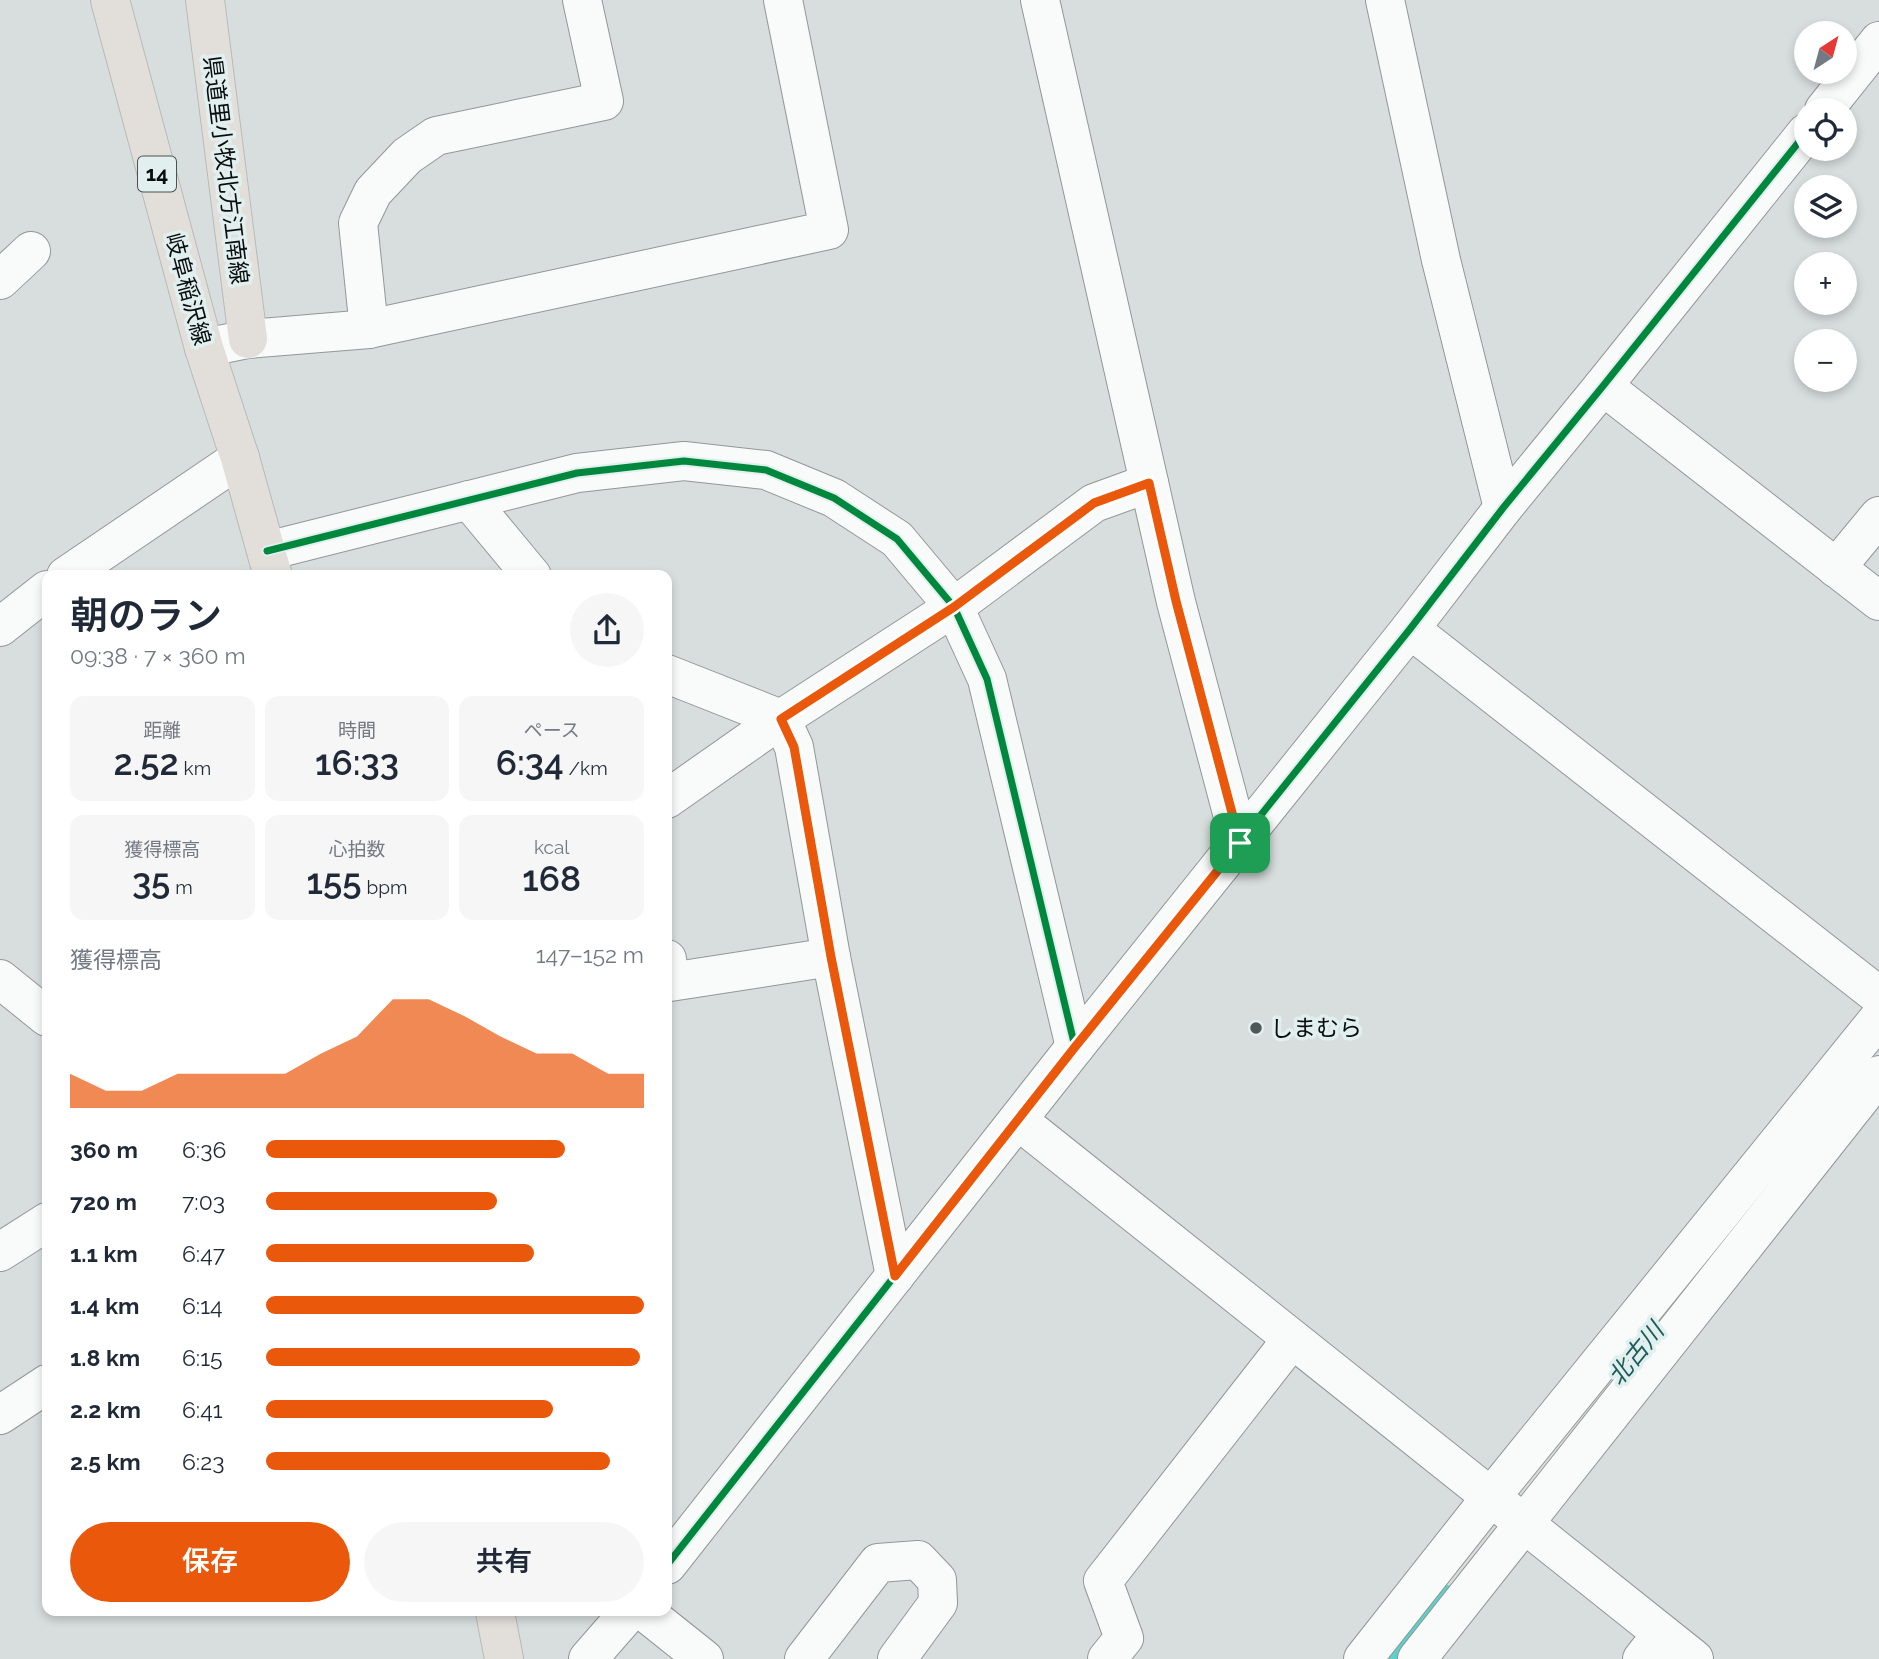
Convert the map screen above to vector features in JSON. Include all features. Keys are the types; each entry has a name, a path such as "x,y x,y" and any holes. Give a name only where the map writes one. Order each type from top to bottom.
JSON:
{"main road":[{"name":"岐阜稲沢線","path":"110,0 204,348 240,458 270,563"},
{"name":"県道里小牧北方江南線","path":"205,0 248,339"},
{"path":"496,1616 504,1659"}],"street":[{"path":"369,329 358,223 373,192 407,156 436,136 604,101 582,0"},
{"path":"204,348 248,339 369,329 829,230 783,0"},
{"path":"1040,0 1176,601 1240,843"},
{"path":"1385,0 1441,260 1503,508"},
{"path":"1834,98 1879,41"},
{"path":"672,1559 1075,1047 1410,629 1503,508 1794,148"},
{"path":"0,280 31,251"},
{"path":"1603,386 1879,601"},
{"path":"75,570 240,458"},
{"path":"270,563 469,500 577,473 684,461 766,470 835,498 897,539 954,607 987,679 1075,1047"},
{"path":"672,795 781,719 954,607 1094,503 1149,483"},
{"path":"469,500 527,570"},
{"path":"1836,568 1879,516"},
{"path":"0,627 42,594"},
{"path":"1410,629 1879,996"},
{"path":"672,676 781,719 794,747 831,957 895,1276"},
{"path":"672,982 831,957"},
{"path":"0,979 42,1013"},
{"path":"1417,1659 1508,1511 1879,1018"},
{"path":"1363,1659 1508,1511 1879,1075"},
{"path":"1019,1121 1508,1511 1652,1646 1694,1659"},
{"path":"0,1252 42,1225"},
{"path":"1107,1659 1124,1638 1103,1581 1293,1339"},
{"path":"0,1415 42,1387"},
{"path":"804,1659 878,1563 918,1560 937,1580 938,1603 897,1659"},
{"path":"587,1659 625,1616"},
{"path":"650,1616 704,1659"}],"waterway":[{"name":"北古川","path":"1392,1659 1447,1590"}],"cycle path":[{"path":"672,1559 1075,1047 1410,629 1503,508 1794,148"},
{"path":"267,551 577,473 684,461 766,470 834,498 897,539 954,607 987,679 1075,1047"}],"place":[{"name":"しまむら","path":"1256,1028"}],"route":[{"path":"1149,483 1176,601 1240,843 1075,1047 895,1276 831,957 794,747 781,719 954,607 1094,503 1149,483"}]}
